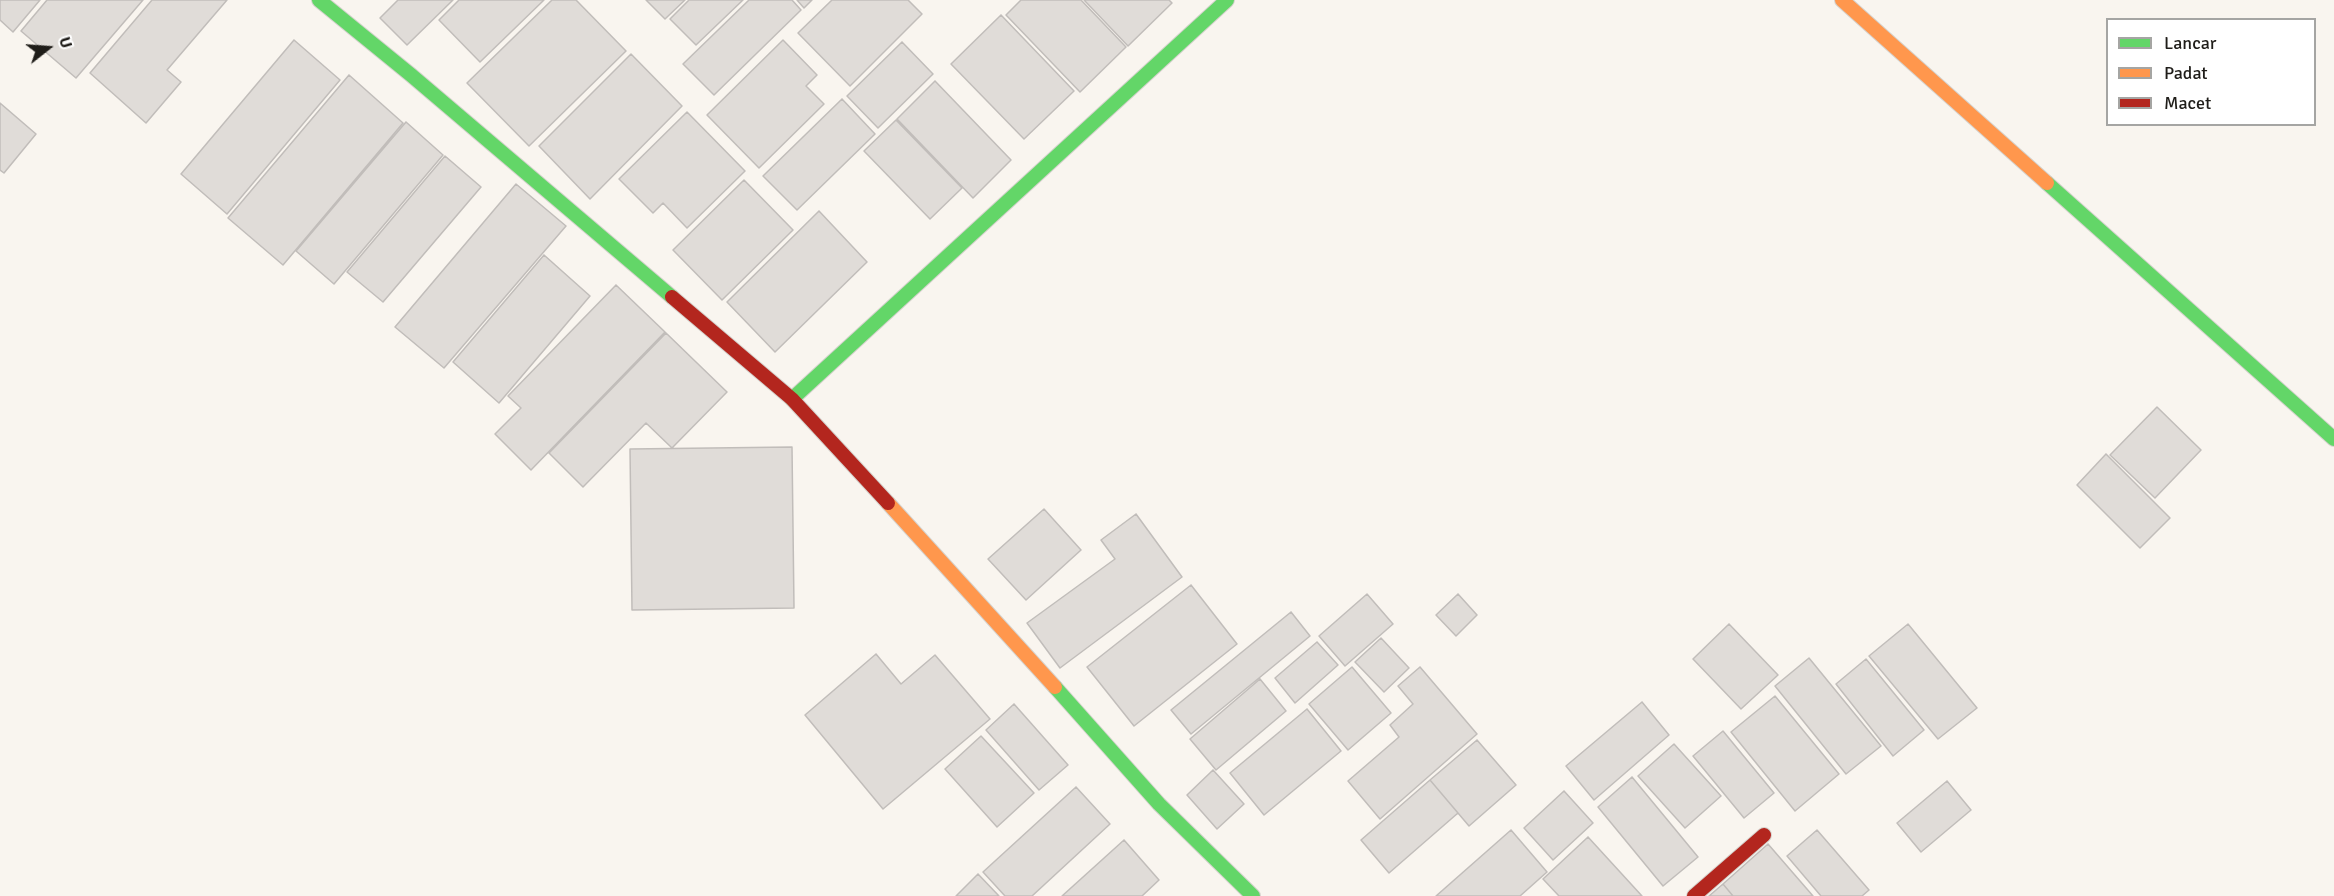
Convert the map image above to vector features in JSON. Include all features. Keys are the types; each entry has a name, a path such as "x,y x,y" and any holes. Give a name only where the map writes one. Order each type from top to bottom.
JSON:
{"street":[{"path":"319,0 411,75 792,399 972,594 1159,804 1253,896"},
{"path":"792,399 1227,0"},
{"path":"1842,0 2334,439"},
{"path":"1694,896 1764,835"}],"building":[{"path":"0,0 40,0 13,32 0,20"},
{"path":"47,0 143,0 76,78 21,31"},
{"path":"152,0 227,0 167,70 181,82 146,123 90,73"},
{"path":"398,0 453,0 407,45 380,18"},
{"path":"459,0 544,0 480,62 439,20"},
{"path":"552,0 576,0 626,51 529,146 467,83"},
{"path":"646,0 685,0 665,19"},
{"path":"689,0 743,0 696,45 670,19"},
{"path":"749,0 792,0 801,10 714,95 683,64"},
{"path":"797,0 812,0 804,8"},
{"path":"832,0 908,0 922,14 850,86 798,33"},
{"path":"1021,0 1081,0 1126,47 1080,92 1006,15"},
{"path":"1084,0 1169,0 1172,3 1128,46"},
{"path":"1001,15 1074,91 1024,139 951,64"},
{"path":"294,40 340,80 227,214 181,174"},
{"path":"783,40 817,75 806,86 824,104 759,168 707,115"},
{"path":"902,42 933,74 878,128 847,96"},
{"path":"631,54 682,106 590,199 539,146"},
{"path":"349,75 403,123 283,265 228,218"},
{"path":"935,81 1011,160 973,198 897,119"},
{"path":"842,99 875,134 797,210 763,176"},
{"path":"0,103 36,134 4,173 0,170"},
{"path":"687,112 745,171 687,228 663,203 653,213 619,179"},
{"path":"896,120 962,188 930,219 864,151"},
{"path":"406,122 443,155 334,284 296,251"},
{"path":"445,156 481,187 383,302 347,272"},
{"path":"744,180 793,230 722,300 673,250"},
{"path":"516,184 566,226 444,368 395,327"},
{"path":"819,211 867,262 775,352 727,302"},
{"path":"544,255 590,296 499,403 453,362"},
{"path":"616,285 665,332 531,470 495,434 521,408 508,396"},
{"path":"666,333 727,392 672,448 646,423 583,487 549,453"},
{"path":"2157,407 2201,450 2155,498 2110,455"},
{"path":"792,447 794,608 632,610 630,449"},
{"path":"2106,454 2170,518 2140,548 2077,485"},
{"path":"1044,509 1081,550 1026,600 988,559"},
{"path":"1136,514 1182,577 1060,668 1027,623 1115,559 1101,540"},
{"path":"1191,585 1237,644 1134,726 1087,667"},
{"path":"1367,594 1393,624 1345,666 1319,636"},
{"path":"1458,594 1477,615 1456,636 1436,615"},
{"path":"1291,612 1310,636 1191,734 1171,710"},
{"path":"1729,624 1778,675 1741,709 1693,659"},
{"path":"1908,624 1977,708 1938,739 1869,656"},
{"path":"1381,638 1409,668 1384,692 1355,662"},
{"path":"1317,642 1338,665 1295,703 1275,678"},
{"path":"876,654 901,684 935,655 990,719 883,809 805,715"},
{"path":"1809,658 1881,746 1846,774 1775,686"},
{"path":"1866,659 1924,730 1893,756 1836,684"},
{"path":"1352,667 1391,713 1348,750 1309,704"},
{"path":"1420,667 1477,734 1380,819 1348,781 1399,737 1390,725 1413,704 1398,686"},
{"path":"1260,679 1286,711 1216,770 1190,739"},
{"path":"1775,696 1839,774 1795,811 1731,732"},
{"path":"1642,702 1669,735 1594,800 1566,766"},
{"path":"1014,704 1068,765 1039,790 986,730"},
{"path":"1307,709 1341,751 1264,815 1230,773"},
{"path":"1723,731 1774,793 1744,818 1693,756"},
{"path":"981,736 1034,793 997,827 945,769"},
{"path":"1477,740 1516,785 1469,826 1430,780"},
{"path":"1674,744 1721,796 1685,828 1638,776"},
{"path":"1213,770 1244,804 1217,829 1187,795"},
{"path":"1632,777 1698,857 1663,886 1598,807"},
{"path":"1430,780 1458,813 1389,873 1361,840"},
{"path":"1947,781 1971,810 1921,852 1897,823"},
{"path":"1076,787 1110,824 1032,896 1005,896 983,872"},
{"path":"1564,791 1593,823 1553,860 1524,828"},
{"path":"1511,830 1547,872 1520,896 1436,896"},
{"path":"1817,830 1869,890 1862,896 1821,896 1787,856"},
{"path":"1588,837 1642,896 1559,896 1543,879"},
{"path":"1124,840 1159,880 1142,896 1062,896"},
{"path":"1768,844 1813,896 1733,896 1723,884"},
{"path":"978,874 999,896 956,896"},
{"path":"1723,884 1733,896 1709,896"}],"traffic: fast":[{"path":"319,0 411,75 672,297"},
{"path":"792,399 1227,0"},
{"path":"2047,183 2334,439"},
{"path":"1055,687 1159,804 1253,896"}],"traffic: slow":[{"path":"1842,0 2047,183"},
{"path":"888,503 1055,687"}],"traffic: jam":[{"path":"672,297 792,399 888,503"},
{"path":"1694,896 1764,835"}]}
